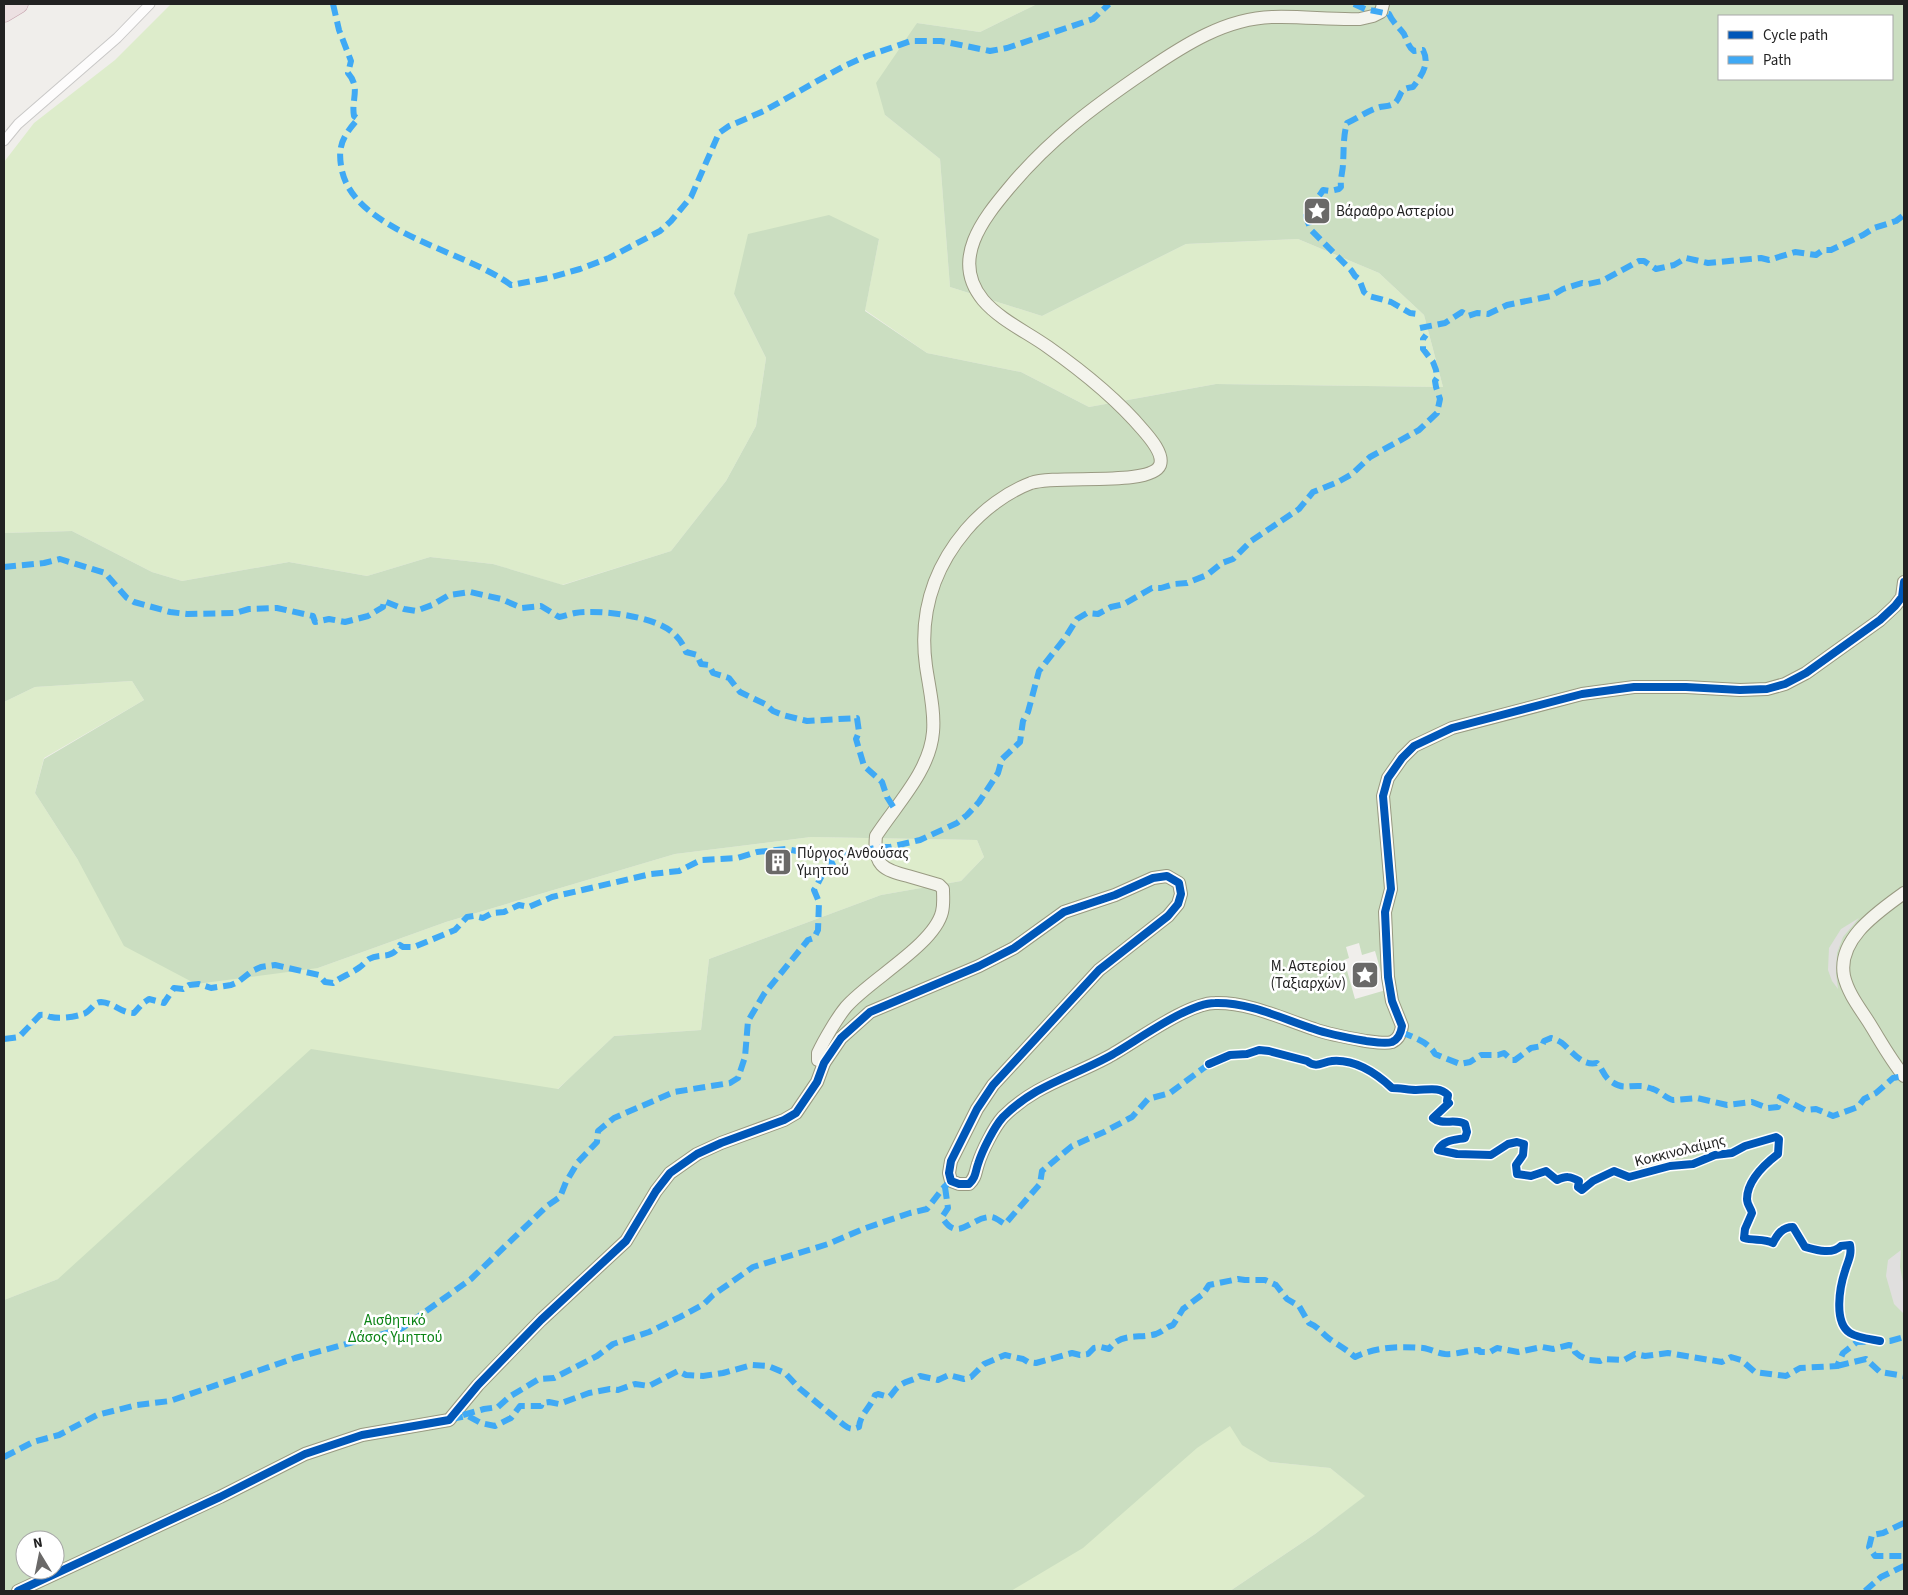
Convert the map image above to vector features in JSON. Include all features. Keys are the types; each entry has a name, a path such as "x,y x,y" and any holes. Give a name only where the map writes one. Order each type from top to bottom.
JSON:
{"highway":[{"path":"4,13 19,4"}],"street":[{"path":"4,141 18,124 117,38 150,4"},
{"path":"824,1063 818,1060 818,1053 846,1007 920,944 933,929 942,914 944,905 943,889 939,885 890,872 881,866 876,858 874,849 876,836 921,770 930,751 933,719 925,659 925,613 938,573 949,552 968,528 986,510 1008,495 1031,483 1047,479 1125,479 1144,476 1155,471 1161,464 1161,456 1151,440 1120,405 1096,383 1048,347 1012,324 984,300 974,284 970,272 970,251 984,218 1027,167 1062,132 1112,94 1180,47 1243,21 1270,17 1360,19 1381,12 1383,4"},
{"path":"18,1591 220,1497 305,1454 362,1435 449,1420 478,1385 541,1320 626,1241 656,1191 670,1173 697,1154 721,1143 784,1120 796,1112 817,1082 824,1063 840,1038 870,1012 978,966 1014,948 1064,912 1115,895 1152,878 1167,876 1179,883 1181,894 1178,904 1168,916 1099,970 993,1085 977,1109 951,1162 949,1172 951,1181 959,1184 969,1184 976,1177 978,1164 992,1132 1002,1119 1034,1092 1107,1057 1180,1014 1214,1002 1258,1010 1315,1030 1353,1039 1386,1043 1393,1041 1398,1038 1402,1026 1392,1001 1388,977 1385,912 1391,889 1383,796 1388,778 1402,758 1414,746 1452,728 1582,694 1634,687 1740,690 1766,689 1785,684 1806,673 1880,620 1902,597 1904,582"},
{"path":"1904,893 1858,931 1844,960 1844,976 1848,989 1858,1007 1904,1076"}],"green space":[{"path":"171,4 1037,4 980,32 917,23 885,115 940,159 950,287 1042,316 1186,244 1298,239 1379,273 1424,315 1443,387 1216,384 1089,407 1021,372 927,353 865,310 879,239 734,294 766,358 756,426 726,481 671,551 562,585 493,564 430,557 367,576 289,562 182,581 152,572 72,531 4,533 4,162 34,123 115,60"},
{"name":"Αισθητικό Δάσος Υμηττού","path":"1037,4 1904,4 1904,1591 1230,1591 1315,1534 1365,1496 1330,1468 1270,1462 1242,1445 1230,1426 1197,1448 1083,1548 1011,1591 4,1591 4,1300 58,1279 311,1049 558,1089 614,1036 701,1030 709,959 881,895 961,881 984,857 977,840 811,837 675,854 446,922 318,968 196,984 124,946 78,860 35,793 44,759 144,700 132,681 35,687 4,702 4,533 72,531 152,572 182,581 289,562 367,576 430,557 493,564 563,585 671,551 726,481 756,426 766,358 734,294 748,234 829,215 879,239 865,311 927,353 1021,372 1089,407 1216,384 1443,387 1424,315 1379,273 1298,239 1186,244 1042,316 950,287 940,159 885,115 876,83 917,23 980,32","holes":["1359,943 1362,955 1375,951 1386,990 1355,999 1344,960 1349,958 1346,947"]},
{"path":"132,681 144,700 44,758 35,793 78,860 318,968 446,922 675,854 811,837 977,840 984,857 961,881 881,895 709,959 701,1030 614,1036 498,1142 107,1260 4,1300 4,702 35,687"},
{"path":"1182,1374 1270,1462 1330,1468 1366,1496 1315,1534 1230,1591 892,1591"}],"shaded area":[{"path":"1859,918 1843,937 1837,953 1836,974 1838,989 1832,981 1828,970 1829,948 1841,929"},
{"path":"1901,1250 1900,1267 1904,1287 1904,1314 1894,1304 1886,1276 1888,1260"}],"marked path":[{"path":"333,4 339,30 351,61 348,73 354,84 353,110 354,116 358,119 348,131 342,143 340,155 342,171 351,192 368,210 390,225 468,261 511,285 548,278 580,269 609,258 660,231 691,197 719,133 729,126 764,111 844,66 911,41 941,41 990,51 1007,48 1093,19 1109,4"},
{"path":"1354,4 1365,9 1389,14 1404,34 1412,49 1414,51 1423,50 1426,60 1425,65 1422,74 1413,87 1403,90 1396,102 1389,106 1376,108 1347,123 1344,138 1341,187 1330,191 1323,190 1306,209 1307,220 1311,230 1359,279 1364,292 1369,296 1391,302 1410,313 1418,314"},
{"path":"1420,328 1445,323 1462,312 1468,316 1477,313 1488,314 1507,305 1551,296 1563,289 1582,283 1588,284 1602,281 1639,261 1644,261 1656,269 1674,265 1686,258 1708,263 1761,258 1769,260 1795,252 1816,255 1823,250 1831,250 1874,228 1896,221 1904,215"},
{"path":"4,1039 19,1037 40,1015 58,1018 76,1016 86,1013 98,1002 110,1004 129,1013 134,1013 149,999 164,1003 174,988 183,989 189,985 199,984 211,988 231,985 261,967 275,965 319,975 325,982 333,983 357,969 369,959 393,953 400,945 403,947 414,947 455,930 467,917 483,918 492,913 504,912 519,905 529,907 552,897 651,874 679,871 701,860 737,858 757,852 786,849 829,857 840,856 920,840 957,823 979,802 998,773 1002,759 1020,742 1023,721 1028,712 1039,671 1065,638 1077,619 1087,613 1098,614 1111,607 1124,604 1152,588 1187,583 1207,575 1222,563 1233,559 1251,541 1299,509 1313,492 1352,474 1370,457 1419,430 1437,413 1440,399 1435,381 1437,378 1436,370 1433,362 1423,349 1423,339 1426,335"},
{"path":"4,567 44,563 60,559 105,573 127,598 134,602 170,612 187,614 235,613 249,609 277,608 313,616 315,622 329,619 345,622 368,616 383,607 384,601 404,609 416,611 432,605 449,595 470,592 501,599 522,608 541,606 559,617 575,613 597,612 640,618 665,627 677,637 686,652 697,655 701,664 709,665 713,673 729,678 740,692 765,704 773,711 807,721 857,718 859,732 856,739 864,766 882,782 887,797 894,808"},
{"path":"4,1457 33,1442 59,1435 97,1415 137,1405 170,1401 295,1358 401,1329 471,1279 547,1206 560,1197 566,1182 578,1162 597,1142 598,1131 614,1118 674,1092 730,1083 738,1078 745,1057 748,1021 764,994 808,940 814,938 818,930 819,902 814,890 824,873 833,865 829,857"},
{"path":"1401,1032 1425,1043 1435,1054 1460,1064 1470,1062 1481,1055 1504,1053 1512,1060 1515,1060 1531,1048 1542,1046 1544,1041 1551,1038 1562,1043 1582,1060 1597,1063 1608,1079 1624,1087 1646,1087 1656,1090 1673,1100 1697,1098 1727,1105 1752,1102 1768,1108 1778,1107 1780,1097 1805,1110 1816,1109 1833,1116 1858,1107 1864,1099 1876,1093 1893,1078 1904,1076"},
{"path":"945,1187 948,1208 942,1217 948,1225 959,1229 984,1218 991,1217 1005,1224 1040,1184 1042,1171 1072,1146 1132,1117 1148,1099 1170,1093 1209,1064"},
{"path":"463,1415 498,1407 509,1397 539,1379 554,1378 597,1356 613,1344 649,1332 680,1317 704,1304 713,1295 753,1267 828,1244 863,1229 927,1209 951,1181"},
{"path":"451,1419 468,1416 481,1423 495,1426 511,1418 520,1406 541,1406 542,1403 549,1402 559,1404 589,1393 610,1389 618,1390 635,1384 649,1386 678,1371 686,1375 703,1376 752,1365 768,1366 785,1373 799,1388 844,1425 854,1429 859,1427 861,1418 875,1395 889,1397 900,1385 920,1376 938,1380 949,1375 964,1379 971,1377 984,1364 1005,1355 1036,1363 1072,1353 1088,1354 1094,1348 1109,1349 1119,1340 1156,1334 1173,1325 1183,1309 1203,1294 1209,1285 1238,1279 1265,1280 1276,1285 1287,1299 1299,1306 1309,1323 1355,1357 1379,1349 1397,1347 1423,1348 1449,1354 1475,1350 1490,1352 1497,1348 1518,1352 1542,1347 1553,1349 1569,1345 1573,1346 1575,1352 1580,1356 1589,1360 1624,1360 1635,1354 1645,1356 1668,1353 1722,1362 1731,1357 1741,1360 1755,1372 1786,1376 1800,1368 1837,1366 1843,1353 1857,1342 1890,1341 1904,1337"},
{"path":"1837,1366 1866,1359 1880,1372 1904,1376"},
{"path":"1904,1523 1883,1533 1872,1535 1869,1547 1875,1556 1904,1556"},
{"path":"1865,1591 1881,1577 1904,1566"}],"cycle path":[{"path":"18,1591 220,1497 305,1454 362,1435 449,1420 478,1385 541,1320 626,1241 656,1191 670,1173 697,1154 721,1143 784,1120 796,1113 817,1082 824,1063 841,1038 870,1012 979,966 1014,948 1064,912 1115,895 1153,878 1167,876 1179,883 1181,894 1178,904 1168,916 1099,970 993,1085 977,1109 951,1161 949,1173 951,1181 959,1184 969,1184 974,1177 982,1153 996,1127 1003,1117 1027,1097 1108,1057 1190,1009 1215,1003 1228,1003 1253,1008 1333,1035 1383,1043 1394,1041 1399,1036 1402,1026 1392,1001 1388,977 1385,912 1391,889 1383,796 1388,778 1402,758 1414,746 1452,728 1582,694 1634,687 1740,690 1767,689 1785,684 1806,673 1880,620 1902,597 1904,582"},
{"name":"Κοκκινολαίμης","path":"1209,1064 1230,1055 1247,1054 1259,1050 1269,1051 1307,1061 1314,1065 1332,1061 1349,1062 1372,1072 1392,1088 1441,1090 1448,1095 1447,1101 1449,1103 1433,1118 1440,1121 1461,1122 1465,1124 1467,1132 1465,1138 1446,1142 1438,1150 1457,1154 1491,1155 1508,1144 1517,1142 1524,1144 1523,1155 1516,1165 1517,1174 1531,1176 1546,1171 1557,1180 1568,1177 1579,1181 1578,1187 1582,1190 1593,1181 1614,1171 1629,1177 1670,1166 1693,1164 1715,1155 1732,1153 1745,1146 1776,1137 1779,1139 1778,1154 1753,1179 1748,1192 1747,1201 1752,1213 1745,1229 1744,1238 1773,1243 1778,1234 1789,1227 1793,1227 1805,1247 1829,1251 1841,1246 1850,1245 1850,1255 1840,1294 1841,1321 1845,1328 1853,1335 1880,1341"}],"place":[{"name":"Βάραθρο Αστερίου","path":"1317,211"},
{"name":"Πύργος Ανθούσας Υμηττού","path":"778,862"},
{"name":"Μ. Αστερίου (Ταξιαρχών)","path":"1365,975"}]}
